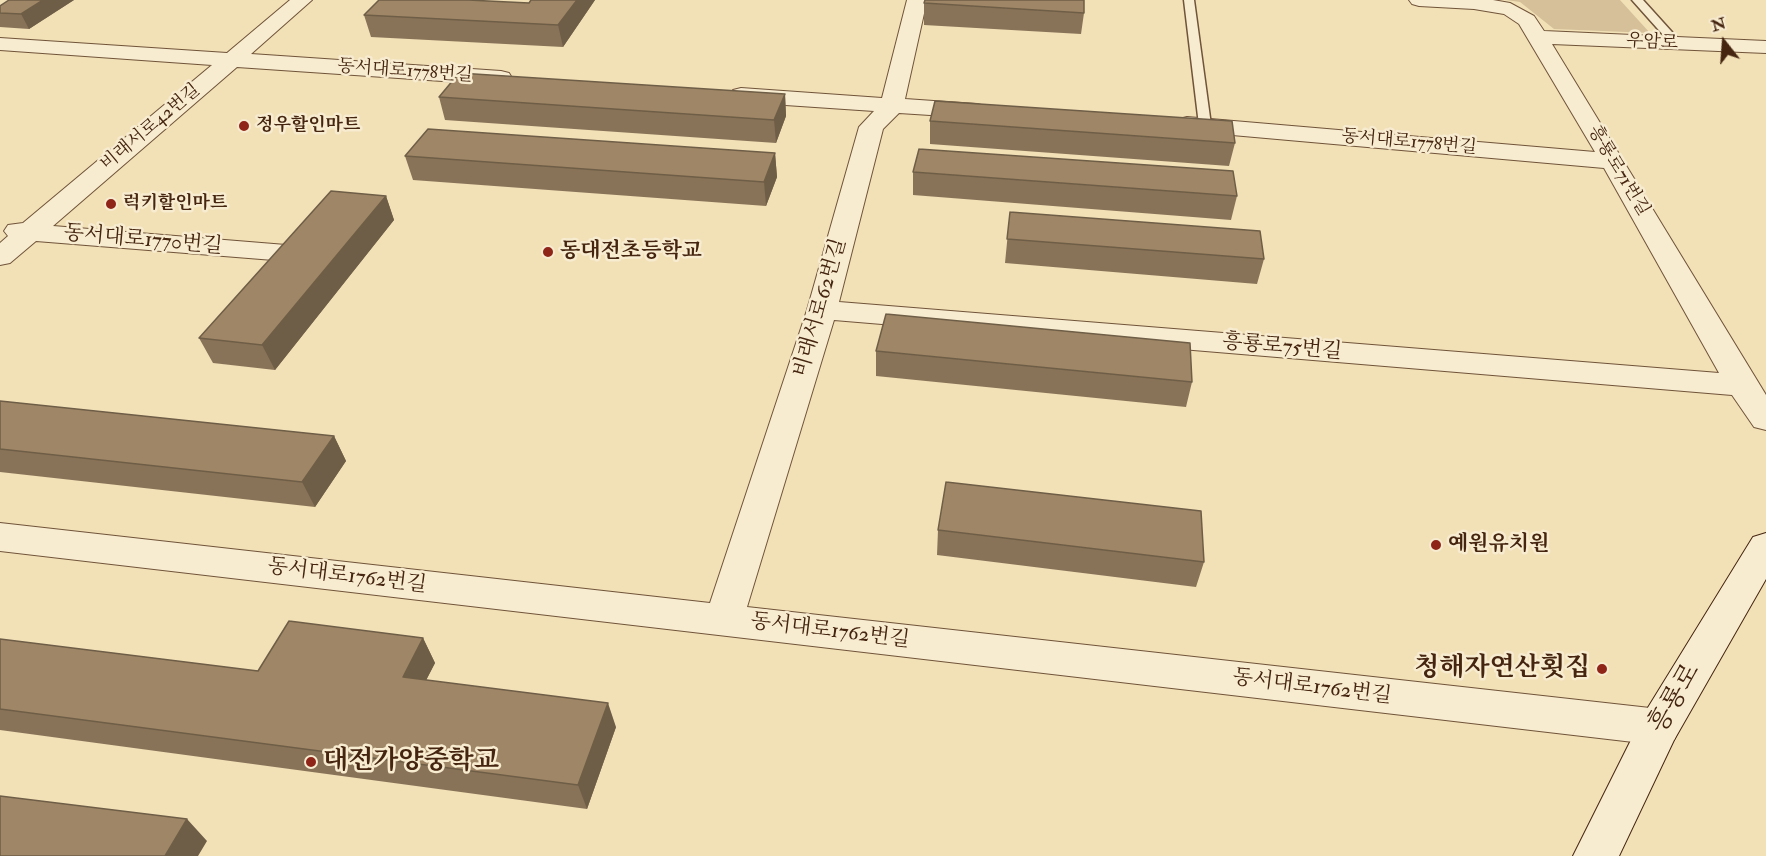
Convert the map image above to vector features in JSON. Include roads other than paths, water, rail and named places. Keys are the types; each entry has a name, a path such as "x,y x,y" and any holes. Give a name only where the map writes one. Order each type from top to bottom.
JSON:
{"street":[{"name":"비래서로42번길","path":"0,256 302,0"},
{"path":"892,106 917,0"},
{"name":"흥룡로71번길","path":"1419,0 1474,3 1510,9 1527,20 1613,161 1742,385 1766,419"},
{"name":"우암로","path":"1537,37 1766,47"},
{"name":"동서대로1778번길","path":"0,44 527,80"},
{"path":"715,93 996,112"},
{"name":"비래서로62번길","path":"724,620 822,310 871,127 892,106"},
{"name":"동서대로1778번길","path":"1170,123 1613,161"},
{"name":"동서대로1770번길","path":"0,229 286,253"},
{"name":"흥룡로75번길","path":"822,310 1742,385"},
{"name":"동서대로1762번길","path":"0,537 1659,727"},
{"name":"흥룡로","path":"1596,856 1659,727 1766,547"}],"lane":[{"path":"1189,0 1205,125"},
{"path":"1637,0 1677,44"}],"place":[{"name":"정우할인마트","path":"244,126"},
{"name":"럭키할인마트","path":"111,204"},
{"name":"동대전초등학교","path":"548,252"},
{"name":"예원유치원","path":"1436,545"},
{"name":"청해자연산횟집","path":"1602,669"},
{"name":"대전가양중학교","path":"311,762"}]}
